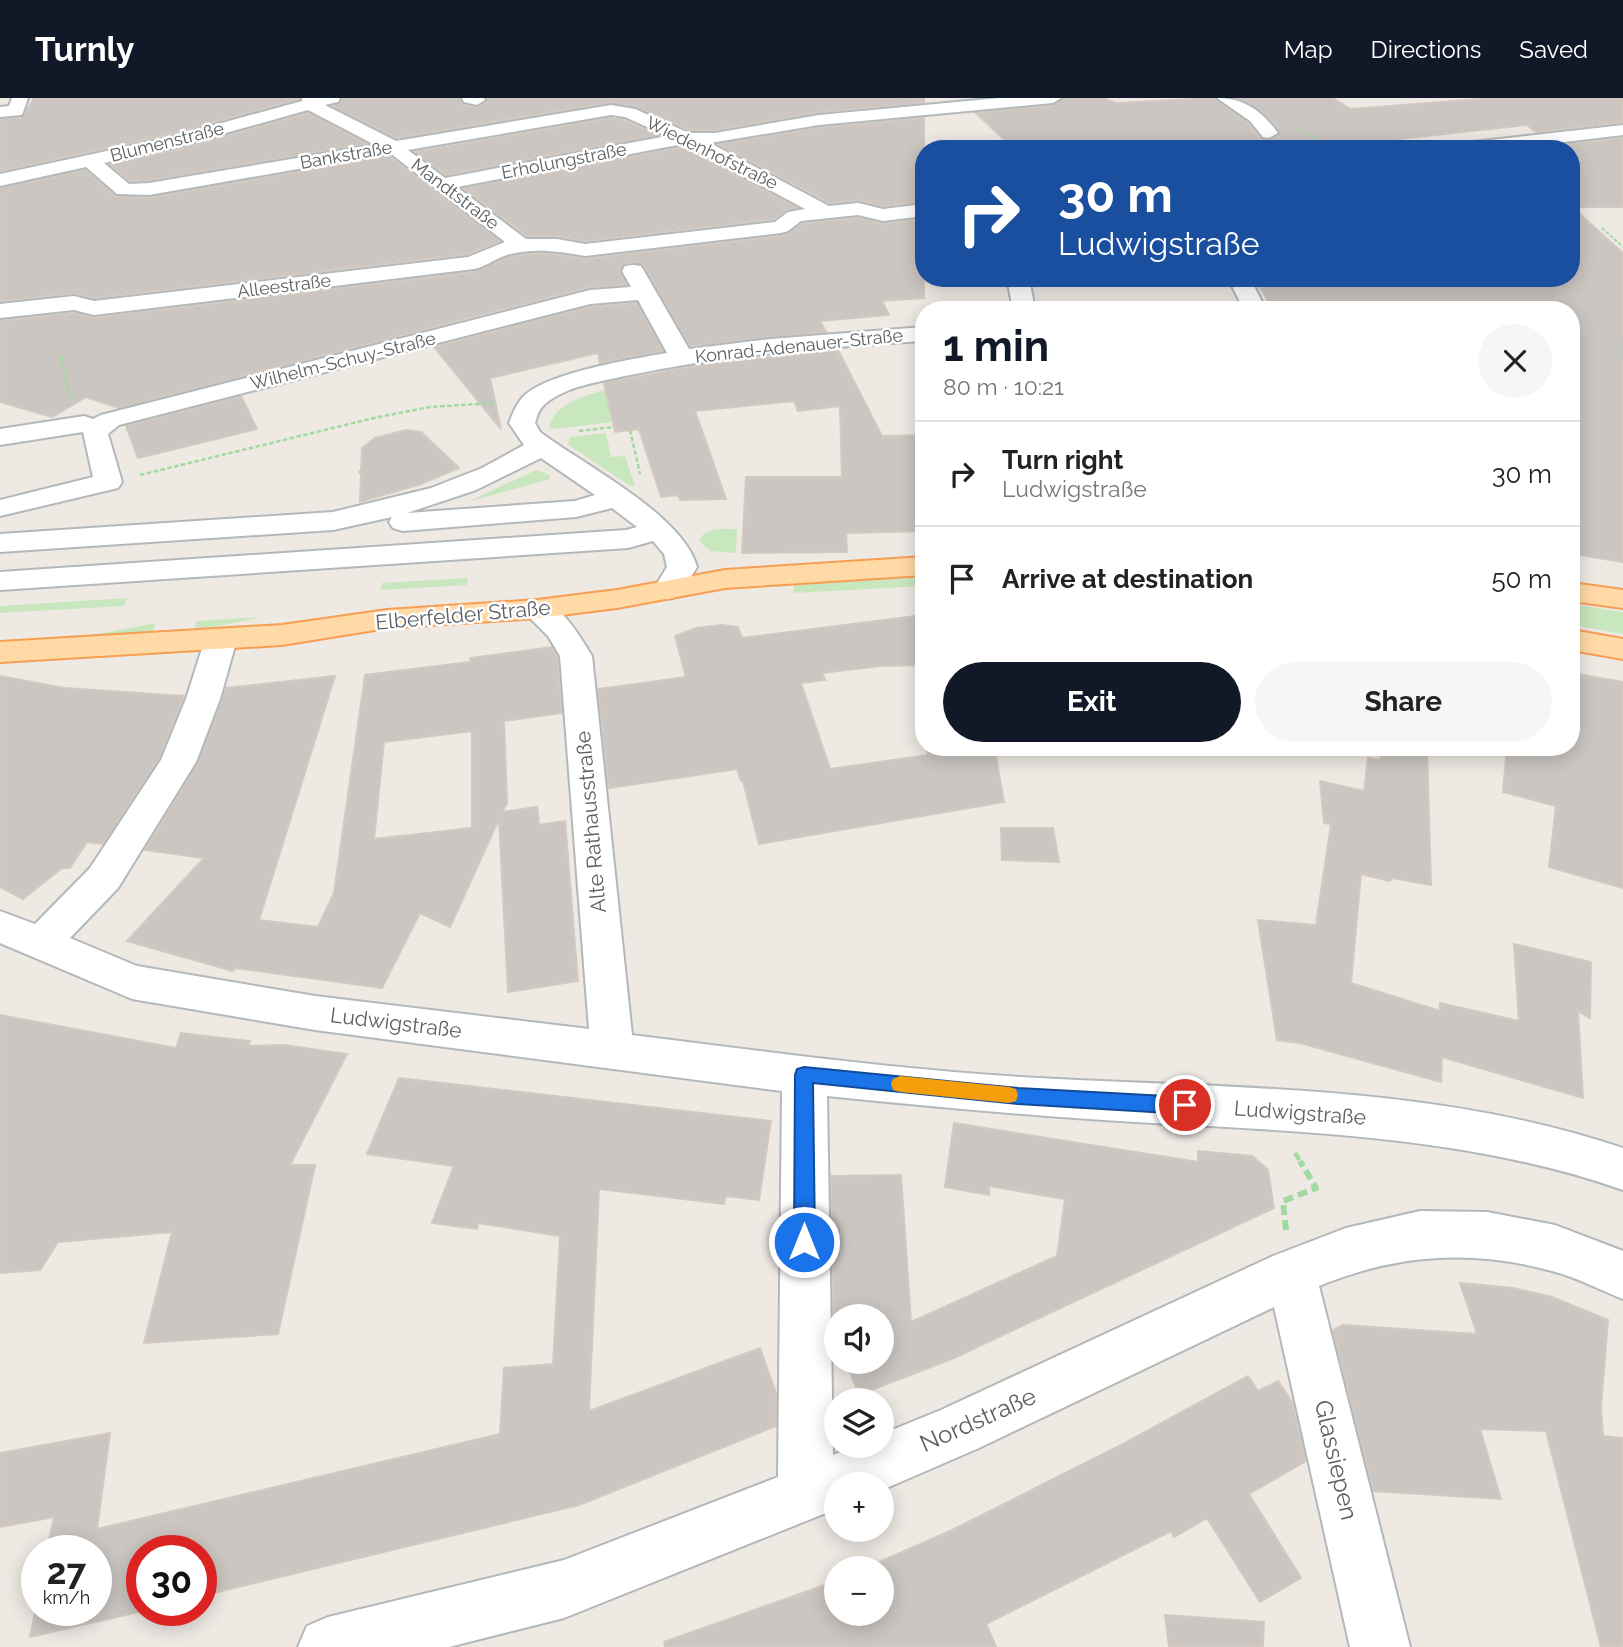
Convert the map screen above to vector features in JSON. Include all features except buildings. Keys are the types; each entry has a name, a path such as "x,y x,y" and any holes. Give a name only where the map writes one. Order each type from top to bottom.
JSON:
{"main road":[{"name":"Elberfelder Straße","path":"0,652 282,635 387,619 537,609 725,579 915,567"},
{"path":"1580,593 1623,599"},
{"path":"1580,641 1623,649"}],"street":[{"path":"0,112 16,111 20,98"},
{"name":"Blumenstraße","path":"0,180 183,140 310,101 332,98"},
{"name":"Erholungstraße","path":"442,184 686,138 715,138 819,120 1053,98"},
{"path":"1225,98 1255,117 1269,133"},
{"name":"Mandtstraße","path":"310,101 393,147 524,247"},
{"name":"Wiedenhofstraße","path":"604,104 686,138 818,208"},
{"name":"Bankstraße","path":"99,193 122,189 149,189 393,147 604,104"},
{"path":"1530,140 1623,130"},
{"path":"1571,135 1623,141"},
{"path":"91,161 122,189"},
{"name":"Alleestraße","path":"781,227 795,216 818,208 858,209 883,215 915,211"},
{"name":"Alleestraße","path":"474,263 490,251 557,243 585,250 781,227 807,232 870,224 883,215"},
{"path":"618,246 682,358"},
{"name":"Alleestraße","path":"0,327 71,318 94,308 474,263 496,269 565,261 585,250"},
{"name":"Wilhelm-Schuy-Straße","path":"0,434 91,425 590,298 644,290"},
{"name":"Alleestraße","path":"0,311 74,303 94,308"},
{"name":"Konrad-Adenauer-Straße","path":"527,407 539,396 562,386 611,372 682,358 747,348 915,335"},
{"path":"527,407 522,423 530,437 658,530 681,555 682,566 668,590"},
{"path":"0,508 108,482 91,425 59,413"},
{"path":"314,560 350,544 392,516 464,486 541,447"},
{"path":"0,543 392,516 576,509 616,498"},
{"path":"0,581 628,539 658,530"},
{"path":"30,541 114,574"},
{"name":"Alte Rathausstraße","path":"537,609 560,630 576,656 612,1049"},
{"path":"41,945 63,918 104,878 178,762 203,699 221,639"},
{"name":"Ludwigstraße","path":"0,926 132,982 315,1013 804,1075 1018,1096 1335,1114 1475,1131 1574,1152 1623,1169"},
{"path":"804,1075 806,1494"},
{"name":"Nordstraße","path":"328,1647 564,1589 806,1494 960,1429 1292,1273 1346,1251 1420,1234 1487,1235 1555,1248 1623,1275"},
{"name":"Glassiepen","path":"1292,1273 1380,1647"}],"path":[{"path":"1602,228 1623,247"},
{"path":"108,482 430,407 487,402 527,407"},
{"path":"606,428 614,427"},
{"path":"630,430 640,473"},
{"path":"1268,1110 1316,1188 1283,1201 1292,1273"}],"green space":[{"path":"605,390 612,422 555,429 549,427 557,412 564,407 580,398"},
{"path":"606,433 611,457 625,456 635,486 630,486 567,444 571,437"},
{"path":"536,470 550,475 550,479 467,502"},
{"path":"737,529 736,553 710,551 699,540 710,530"},
{"path":"915,577 915,586 794,593 793,584"},
{"path":"468,578 467,585 381,590 382,583"},
{"path":"127,598 124,606 0,613 0,606"},
{"path":"1580,605 1623,612 1623,634 1580,626"},
{"path":"262,617 194,631 197,621"},
{"path":"156,623 152,633 86,636"}],"tunnel":[{"path":"1580,349 1623,349"}],"slow traffic":[{"path":"900,1084 1009,1095"}],"route":[{"path":"804,1242 804,1075 1018,1096 1185,1105"}]}
